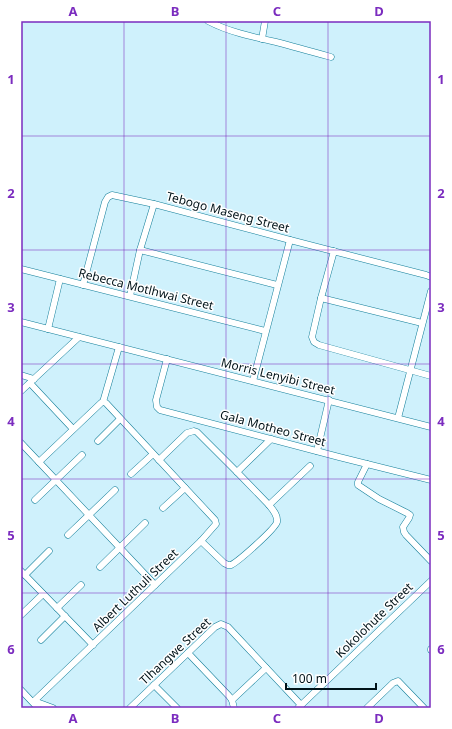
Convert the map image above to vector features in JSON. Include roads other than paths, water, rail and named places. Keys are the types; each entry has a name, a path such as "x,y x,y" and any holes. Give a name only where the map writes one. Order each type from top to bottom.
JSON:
{"street":[{"path":"208,21 217,26 240,34 330,57"},
{"path":"262,39 265,21"},
{"name":"Tebogo Maseng Street","path":"83,285 106,199 112,194 426,275 431,278"},
{"path":"130,296 140,250 154,204"},
{"path":"252,381 290,240"},
{"path":"140,250 277,285"},
{"path":"334,251 312,337 314,342 316,344 431,376"},
{"name":"Rebecca Motlhwai Street","path":"21,269 265,331"},
{"path":"48,329 60,279"},
{"path":"398,418 431,291"},
{"path":"321,298 422,323"},
{"name":"Morris Lenyibi Street","path":"21,322 431,427"},
{"path":"21,391 79,336"},
{"path":"39,462 103,402 119,347"},
{"name":"Gala Motheo Street","path":"167,359 156,400 157,407 160,410 431,480"},
{"path":"21,375 32,381 73,429"},
{"path":"317,451 329,400"},
{"name":"Albert Luthuli Street","path":"33,702 201,541 216,524 215,520 103,402"},
{"path":"98,440 120,419"},
{"path":"159,460 187,433 194,431 200,435 237,472 274,511 277,517 276,524 259,542 233,565 224,563 201,541"},
{"path":"237,472 270,439"},
{"path":"22,446 39,462 155,585"},
{"path":"131,474 153,454"},
{"path":"35,500 82,455"},
{"path":"367,464 358,485 379,499 407,512 410,515 410,518 403,527 404,532 431,561"},
{"path":"269,506 310,466"},
{"path":"163,508 185,488"},
{"path":"68,534 115,490"},
{"path":"100,567 145,523"},
{"path":"49,551 23,573 93,645"},
{"name":"Kokolohute Street","path":"300,706 431,581"},
{"path":"57,608 81,585"},
{"path":"21,616 43,594"},
{"path":"41,640 65,616"},
{"name":"Tlhangwe Street","path":"130,708 215,627 221,624 228,627 300,706"},
{"path":"188,653 232,700 234,708"},
{"path":"232,700 266,668"},
{"path":"367,708 393,683 398,681 424,708"},
{"path":"154,685 177,708"},
{"path":"21,690 38,708"},
{"path":"33,702 53,708"}]}
